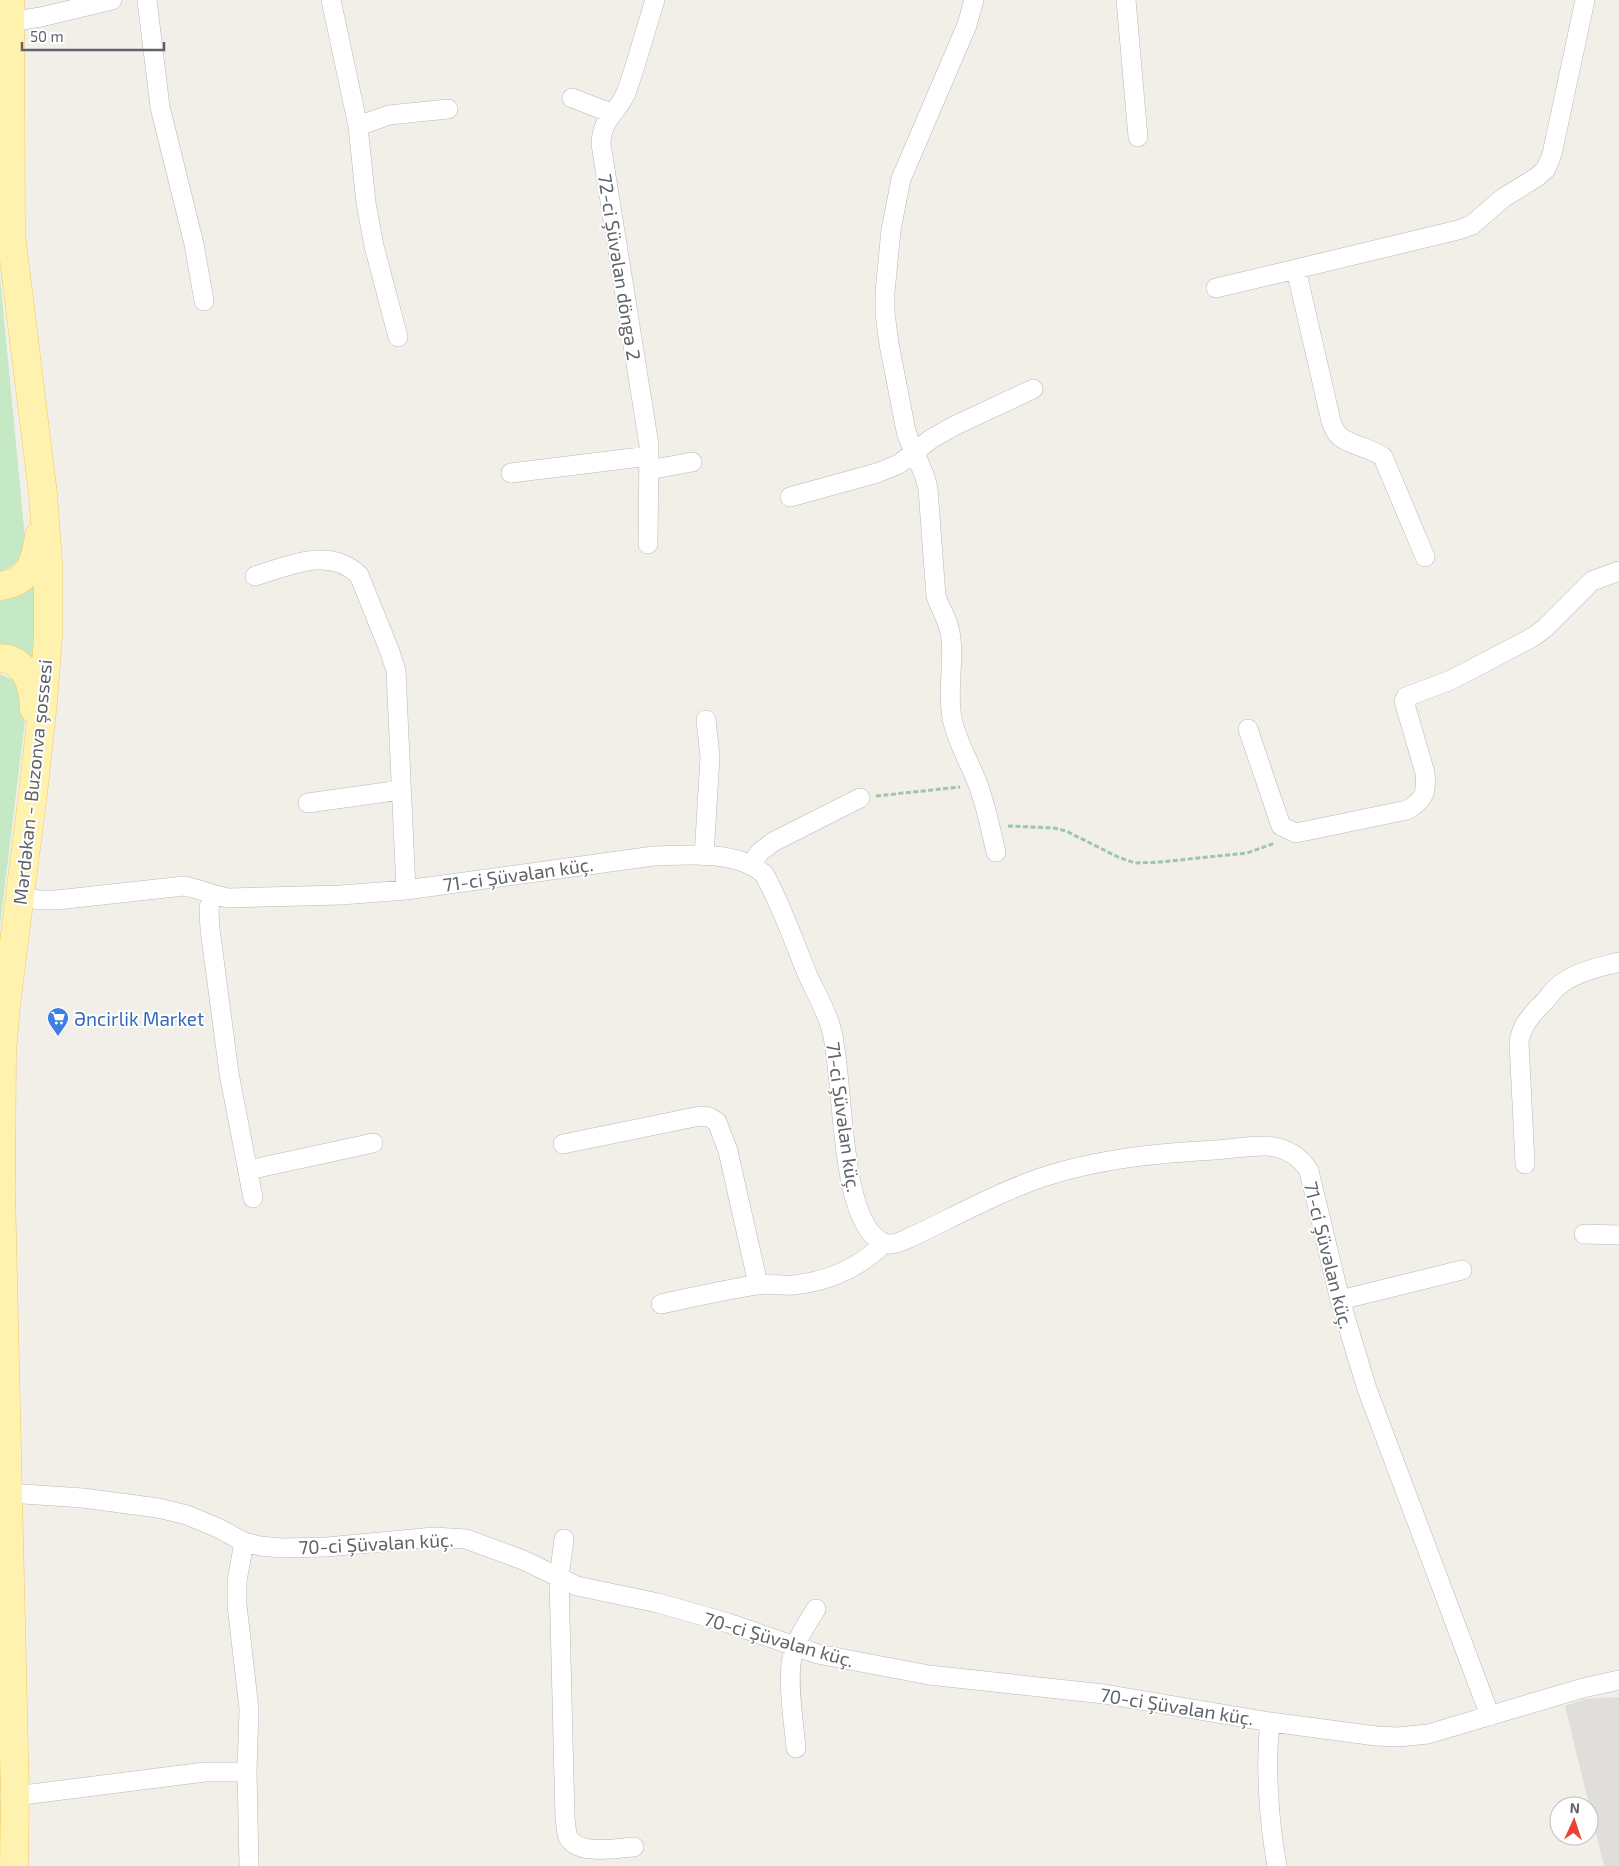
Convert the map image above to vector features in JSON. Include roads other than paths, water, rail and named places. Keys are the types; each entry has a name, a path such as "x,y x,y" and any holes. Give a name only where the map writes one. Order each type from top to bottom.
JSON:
{"main road":[{"name":"Mərdəkan - Buzonva şossesi","path":"10,11 11,235 43,494 48,562 48,637 44,702 19,896 2,1052 1,1191 15,1796 14,1866"},
{"path":"0,586 12,584 26,576 33,566 43,494"},
{"path":"0,658 17,664 28,674 34,695 34,786"}],"street":[{"path":"10,11 41,18 112,0"},
{"path":"147,0 160,107 194,244 204,302"},
{"path":"331,0 358,126 366,203 374,246 398,337"},
{"name":"72-ci Şüvəlan döngə 2","path":"648,544 649,463 601,144 601,132 611,113 625,94 655,0"},
{"path":"974,0 967,25 901,179 891,230 884,314 906,430 925,474 928,489 936,596 940,608 950,625 952,641 949,699 952,720 956,734 977,782 996,852"},
{"path":"1126,0 1138,138"},
{"path":"1216,288 1472,226 1503,198 1537,177 1546,169 1552,154 1585,0"},
{"path":"572,98 611,113"},
{"path":"358,126 389,115 448,109"},
{"path":"1296,269 1336,434 1345,440 1376,451 1383,457 1424,557"},
{"path":"790,497 877,473 899,464 931,439 954,426 1033,389"},
{"path":"511,473 649,463 692,462"},
{"path":"255,576 314,559 326,559 352,569 359,575 396,671 406,890"},
{"path":"1248,729 1281,826 1289,831 1296,833 1407,810 1419,803 1424,795 1426,784 1425,773 1404,702 1406,697 1451,680 1534,636 1545,628 1592,581 1619,571"},
{"path":"704,856 710,757 706,720"},
{"path":"308,803 401,790"},
{"path":"751,864 760,852 773,842 860,798"},
{"name":"71-ci Şüvəlan küç.","path":"19,896 39,900 57,900 184,886 197,888 211,895 228,898 332,896 406,890 654,856 726,857 751,864 764,874 828,1017 840,1084 846,1151 852,1189 867,1227 873,1236 883,1244 892,1244 907,1239 1014,1188 1043,1177 1087,1165 1131,1157 1177,1152 1269,1146 1293,1154 1303,1161 1309,1171 1340,1300 1367,1389 1490,1716"},
{"path":"211,895 209,910 210,929 229,1073 253,1198"},
{"path":"1525,1164 1519,1042 1525,1022 1555,989 1568,979 1582,972 1619,962"},
{"path":"563,1144 700,1116 709,1117 716,1122 730,1158 758,1284"},
{"path":"248,1170 373,1143"},
{"path":"1584,1234 1619,1235"},
{"path":"661,1304 758,1284 794,1285 816,1281 839,1274 864,1261 883,1244"},
{"path":"1340,1300 1462,1270"},
{"name":"70-ci Şüvəlan küç.","path":"8,1493 125,1502 158,1508 186,1515 218,1528 244,1542 282,1548 327,1547 452,1537 477,1542 523,1560 577,1586 658,1603 728,1623 795,1648 836,1658 929,1675 1104,1694 1270,1722 1376,1736 1398,1738 1428,1734 1583,1688 1619,1680"},
{"path":"564,1539 559,1578 565,1818 568,1836 574,1844 581,1848 599,1849 634,1846"},
{"path":"244,1542 237,1580 237,1605 249,1710 247,1772 250,1866"},
{"path":"796,1748 790,1674 791,1659 816,1609"},
{"path":"1270,1722 1268,1764 1277,1866"},
{"path":"15,1796 205,1772 247,1772"}],"place":[{"name":"Əncirlik Market","path":"58,1037"}]}
